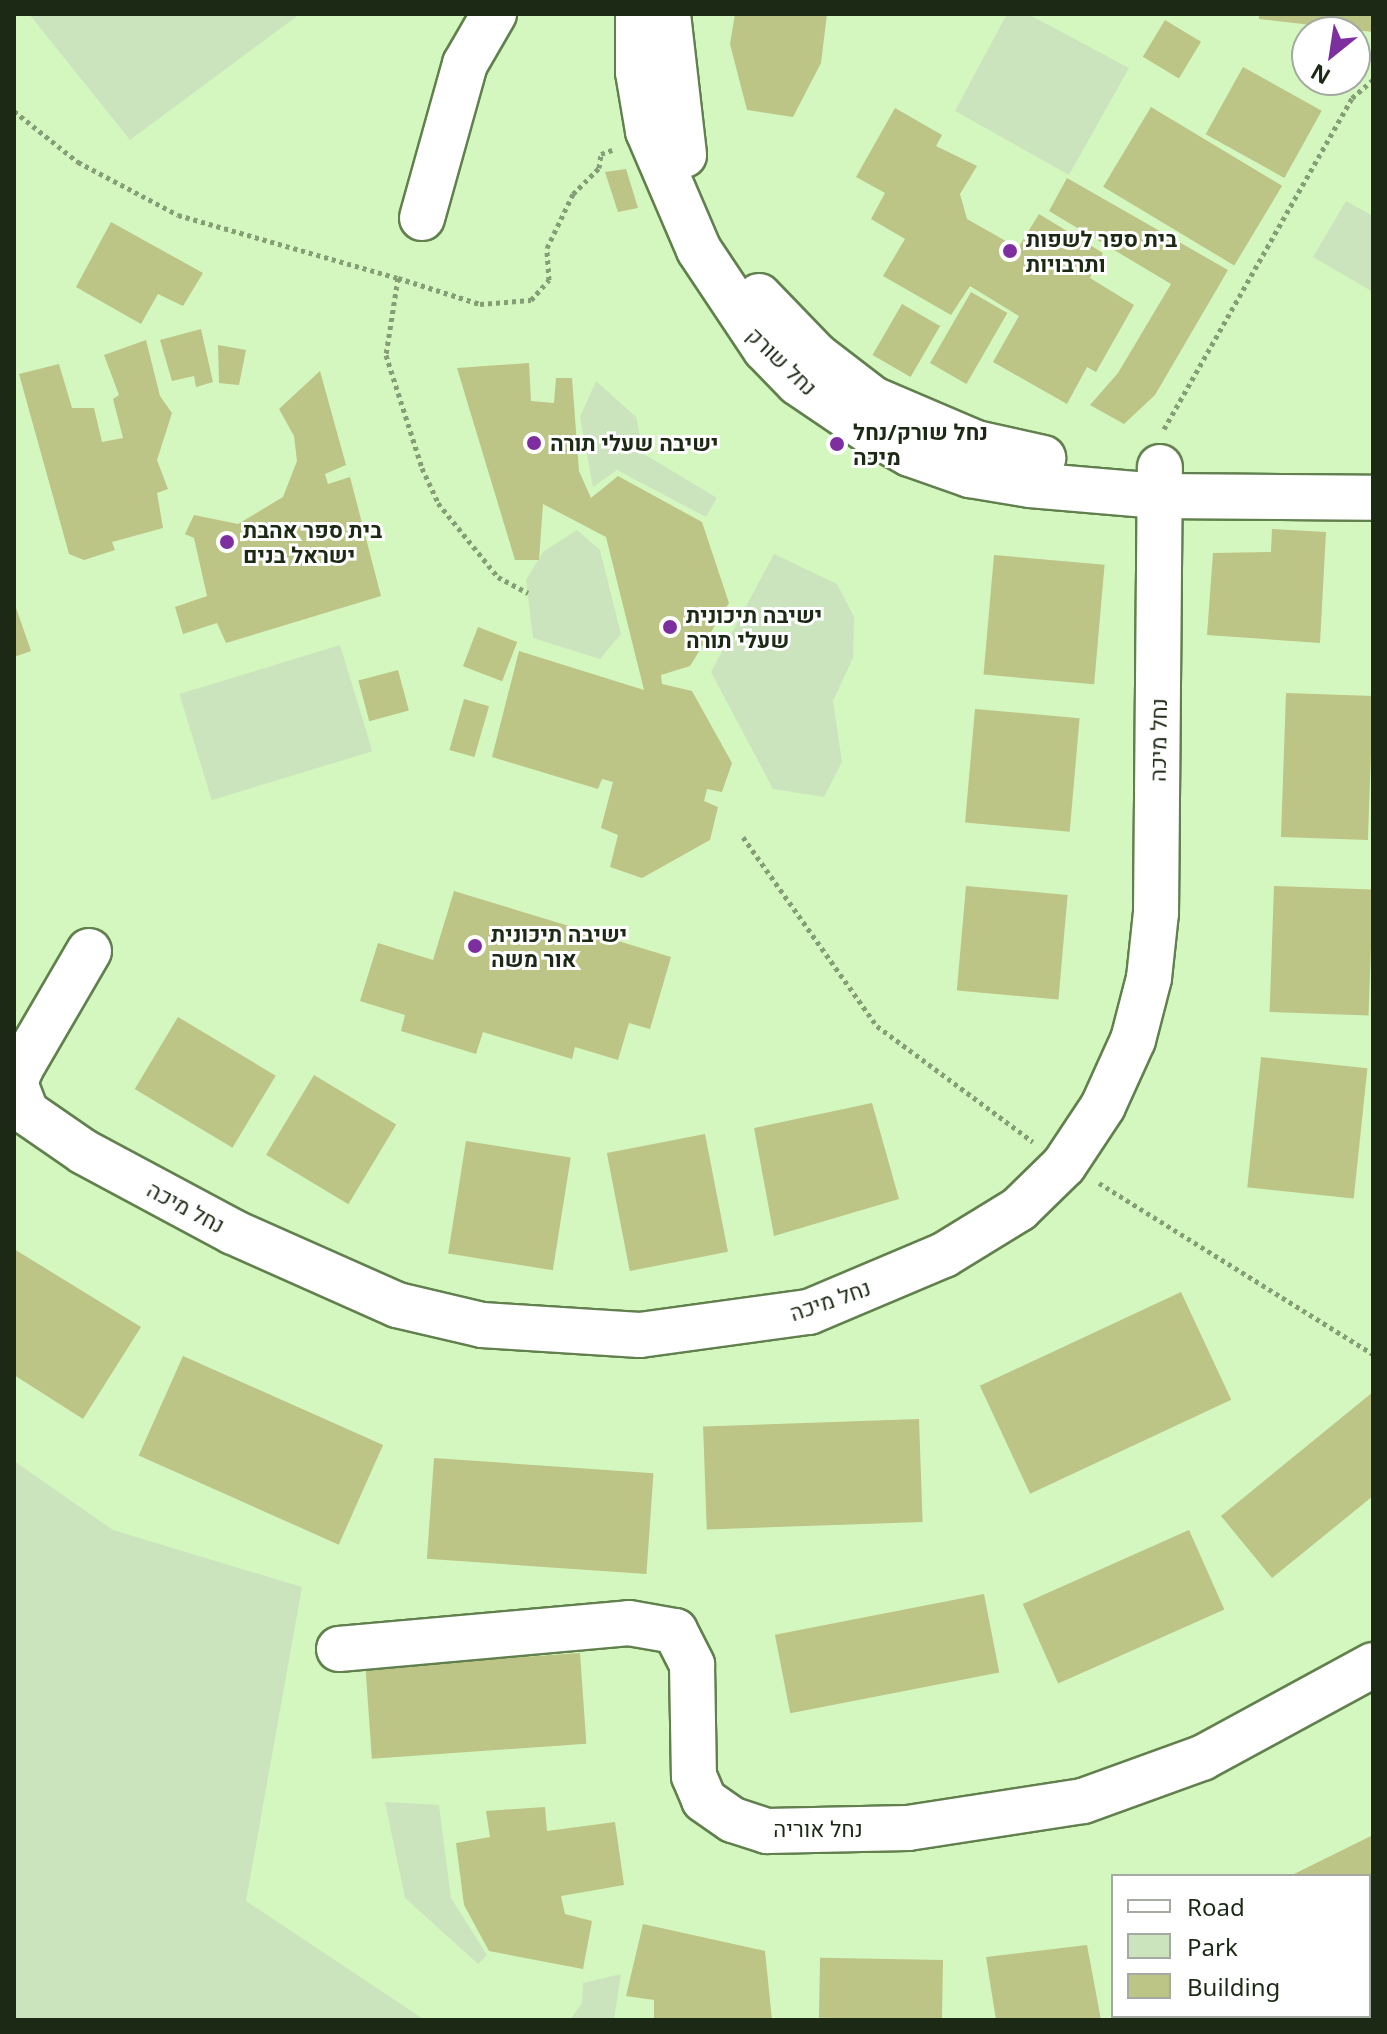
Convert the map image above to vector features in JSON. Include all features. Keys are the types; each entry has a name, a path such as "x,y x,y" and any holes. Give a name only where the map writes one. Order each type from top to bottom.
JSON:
{"street":[{"path":"422,218 465,64 494,14"},
{"name":"נחל שורק","path":"638,14 638,72 651,136 699,250 737,314 798,383 910,454 970,475 1160,466 1373,498"},
{"name":"נחל שורק","path":"668,14 670,67 689,177 719,236 785,327 873,399 976,443 1033,457 1160,466 1373,471"},
{"name":"נחל מיכה","path":"89,951 15,1083 26,1112 84,1152 316,1271 397,1305 482,1325 640,1335 809,1312 979,1239 1064,1165 1120,1074 1149,978 1156,898 1160,466"},
{"name":"נחל אוריה","path":"339,1649 629,1623 675,1631 692,1665 694,1776 704,1800 733,1820 767,1831 908,1828 1083,1801 1202,1758 1373,1665"}],"path":[{"path":"1160,466 1352,98 1373,80"},
{"path":"14,111 78,162 178,215 480,304 531,300 549,280 547,248 573,194 599,168 601,154 651,136"},
{"path":"398,278 386,355 422,468 438,503 498,577 528,593"},
{"path":"743,837 877,1026 1064,1165 1146,1207 1373,1354"}],"green space":[{"path":"29,14 300,14 130,140"},
{"path":"1007,14 1028,14 1129,68 1069,175 955,111"},
{"path":"1346,201 1373,216 1373,292 1313,257"},
{"path":"596,381 636,417 644,454 717,498 706,517 617,470 593,487 580,417"},
{"path":"577,530 600,550 621,634 600,659 533,638 526,580 543,552"},
{"path":"774,554 837,584 854,617 853,658 833,701 842,762 824,797 773,789 711,672"},
{"path":"340,645 372,751 212,800 179,694"},
{"path":"14,1461 113,1530 302,1587 246,1901 425,2020 14,2020"},
{"path":"385,1802 439,1805 451,1898 487,1955 478,1964 405,1898"},
{"path":"621,1974 614,2020 570,2020 582,2003 583,1983"}],"building":[{"path":"735,14 827,14 821,63 793,117 747,110 730,44"},
{"path":"1259,14 1373,14 1373,32 1371,16 1291,16 1291,23 1259,19"},
{"path":"1165,20 1201,42 1179,78 1143,57"},
{"path":"1243,67 1322,111 1284,178 1206,134"},
{"path":"1151,107 1282,186 1234,266 1103,187"},
{"path":"895,108 942,135 936,146 977,166 960,194 967,219 1018,248 1039,214 1103,253 1090,278 1134,305 1096,372 1087,367 1067,404 993,362 1019,316 970,286 951,315 883,276 905,239 871,219 885,193 856,177"},
{"path":"626,169 638,208 618,212 605,172"},
{"path":"1067,178 1228,270 1155,395 1124,424 1090,405 1118,373 1171,284 1049,211"},
{"path":"111,222 203,273 183,306 158,294 141,324 76,287"},
{"path":"971,292 1007,313 966,384 930,363"},
{"path":"902,304 940,326 911,377 872,355"},
{"path":"201,329 213,382 196,387 194,376 172,381 160,340"},
{"path":"146,340 160,396 172,413 157,460 168,489 157,493 163,528 112,542 115,550 84,560 69,554 19,374 59,364 72,408 94,408 102,442 123,438 113,399 119,395 104,355"},
{"path":"218,345 246,350 239,385 219,383"},
{"name":"ישיבה תיכונית שעלי תורה","path":"529,363 531,401 554,403 556,378 572,378 579,471 591,498 618,476 702,522 729,603 690,666 661,675 662,684 692,691 732,763 722,792 707,789 704,801 718,807 710,840 642,878 610,867 618,835 601,828 613,782 602,779 598,789 492,757 519,651 644,690 606,537 543,504 539,560 515,560 457,368"},
{"path":"320,371 346,465 325,474 328,484 350,477 381,596 226,643 217,623 183,634 175,607 207,596 194,538 185,534 194,515 238,524 283,497 297,461 294,436 279,409"},
{"path":"1272,529 1326,532 1320,643 1207,635 1213,553 1271,552"},
{"path":"994,555 1105,565 1094,684 984,675"},
{"path":"14,602 31,651 14,657"},
{"path":"478,627 517,642 502,681 463,666"},
{"path":"398,670 409,711 369,721 358,681"},
{"path":"1286,693 1373,696 1368,840 1281,837"},
{"path":"464,699 489,706 474,757 449,750"},
{"path":"975,709 1080,718 1070,832 965,823"},
{"path":"966,886 1068,895 1058,999 957,991"},
{"path":"1274,886 1373,889 1369,1015 1270,1012"},
{"path":"454,891 671,957 650,1029 629,1023 618,1060 575,1047 572,1059 483,1032 476,1054 401,1031 405,1015 360,1001 378,943 433,960"},
{"path":"178,1017 276,1076 232,1148 135,1089"},
{"path":"1261,1057 1367,1068 1354,1198 1247,1187"},
{"path":"314,1075 396,1124 348,1204 266,1155"},
{"path":"872,1103 899,1199 774,1236 754,1128"},
{"path":"705,1134 728,1252 630,1271 607,1153"},
{"path":"466,1141 571,1158 553,1270 448,1254"},
{"path":"14,1249 141,1327 83,1419 14,1375"},
{"path":"1181,1292 1231,1400 1030,1494 980,1386"},
{"path":"183,1356 383,1445 339,1545 139,1456"},
{"path":"1373,1392 1373,1496 1272,1578 1221,1516"},
{"path":"919,1419 923,1522 707,1529 703,1427"},
{"path":"434,1458 653,1473 646,1574 427,1559"},
{"path":"1189,1530 1224,1609 1058,1684 1023,1604"},
{"path":"984,1594 999,1673 790,1713 775,1635"},
{"path":"580,1653 586,1744 372,1759 366,1668"},
{"path":"545,1807 547,1831 615,1822 624,1885 561,1896 565,1914 592,1921 583,1969 489,1951 464,1905 456,1843 490,1837 486,1811"},
{"path":"1373,1835 1373,1980 1371,1874 1294,1874"},
{"path":"643,1924 765,1951 772,2020 654,2020 654,2000 626,1996"},
{"path":"1087,1945 1101,2020 996,2020 986,1957"},
{"path":"820,1958 943,1960 942,2020 819,2018"},
{"path":"1171,2018 1227,2018 1172,2020"}],"place":[{"name":"בית ספר לשפות ותרבויות","path":"1010,251"},
{"name":"ישיבה שעלי תורה","path":"534,443"},
{"name":"נחל שורק/נחל מיכה","path":"837,444"},
{"name":"בית ספר אהבת ישראל בנים","path":"227,542"},
{"name":"ישיבה תיכונית שעלי תורה","path":"670,627"},
{"name":"ישיבה תיכונית אור משה","path":"475,946"}]}
